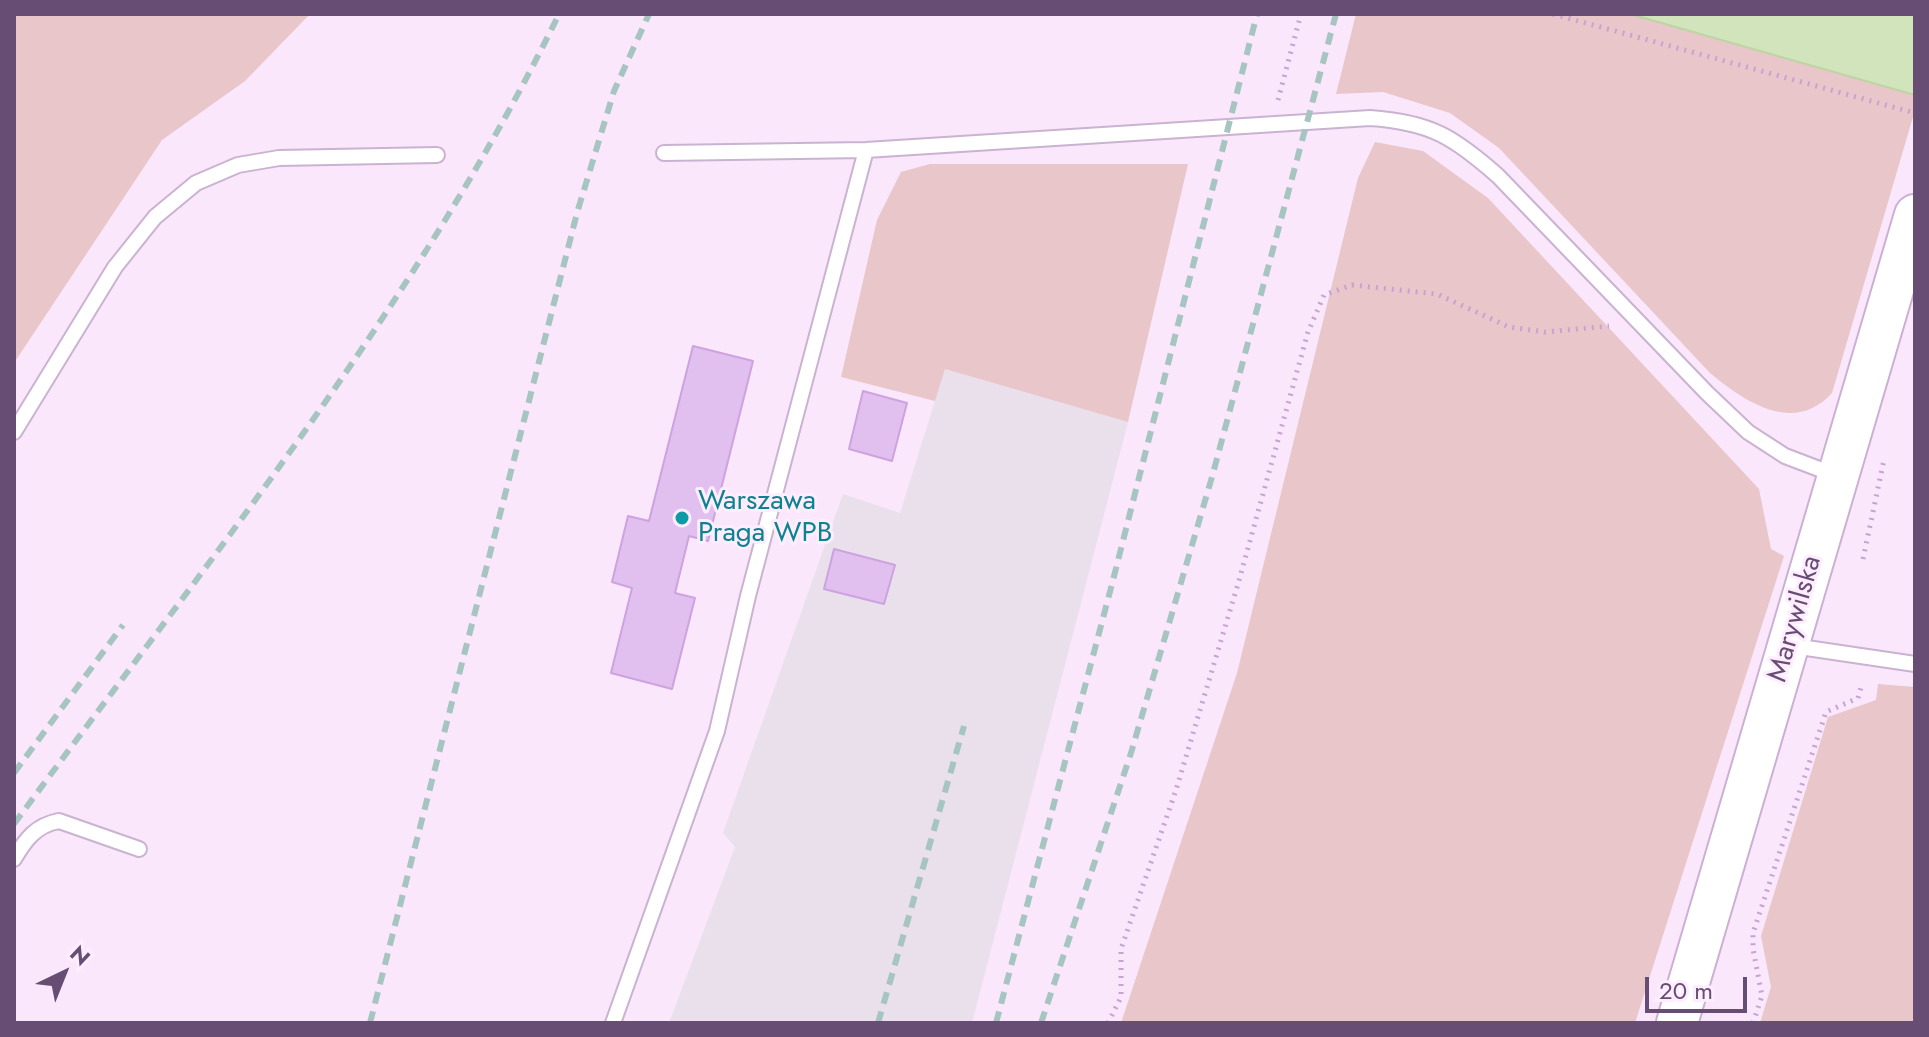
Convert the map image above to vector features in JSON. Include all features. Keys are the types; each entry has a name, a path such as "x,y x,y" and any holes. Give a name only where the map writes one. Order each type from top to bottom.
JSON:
{"main road":[{"name":"Marywilska","path":"1677,1023 1911,230"}],"lane":[{"path":"664,153 866,150 1272,124 1401,120 1446,135 1498,176 1638,323 1748,432 1785,456 1837,476"},
{"path":"613,1023 717,731 748,596 866,150"},
{"path":"14,432 115,267 155,217 196,183 238,165 279,158 437,155"},
{"path":"1789,645 1915,664"},
{"path":"14,859 30,835 47,823 59,821 139,849"}],"path":[{"path":"1272,124 1301,14"},
{"path":"1553,14 1915,113"},
{"path":"1108,1023 1121,997 1121,949 1176,790 1238,584 1308,332 1324,295 1352,285 1437,294 1509,327 1545,332 1638,323"},
{"path":"1753,1023 1762,996 1753,933 1826,712 1858,698 1862,684"}],"shaded area":[{"path":"14,14 310,14 245,81 162,140 14,363"},
{"path":"1356,14 1630,14 1915,95 1915,110 1832,393 1802,412 1786,413 1770,410 1738,394 1710,373 1499,148 1450,113 1383,92 1336,94"},
{"path":"1630,14 1915,14 1915,95"},
{"path":"1375,142 1423,151 1488,198 1759,489 1771,549 1784,556 1635,1023 1121,1023 1237,673 1358,178"},
{"path":"930,164 1188,164 1128,422 945,369 935,401 841,377 877,220 901,172"},
{"path":"945,369 1128,422 972,1023 669,1023 735,847 723,833 843,494 900,513"},
{"path":"1878,684 1915,687 1915,1023 1760,1023 1771,987 1761,936 1828,717 1876,700"}],"building":[{"name":"Warszawa Praga WPB","path":"693,346 753,361 708,541 689,536 675,593 695,598 672,689 611,673 632,588 612,582 628,516 649,521"},
{"path":"863,391 907,403 892,461 849,449"},
{"path":"834,549 895,565 884,604 824,589"}],"railway":[{"path":"14,824 233,530 374,330 441,227 502,122 559,14"},
{"path":"370,1023 577,213 614,91 649,14"},
{"path":"996,1023 1257,14"},
{"path":"1041,1023 1131,753 1212,477 1336,14"},
{"path":"14,773 123,625"},
{"path":"878,1023 964,726"}],"place":[{"name":"Warszawa Praga WPB","path":"682,518"}]}
